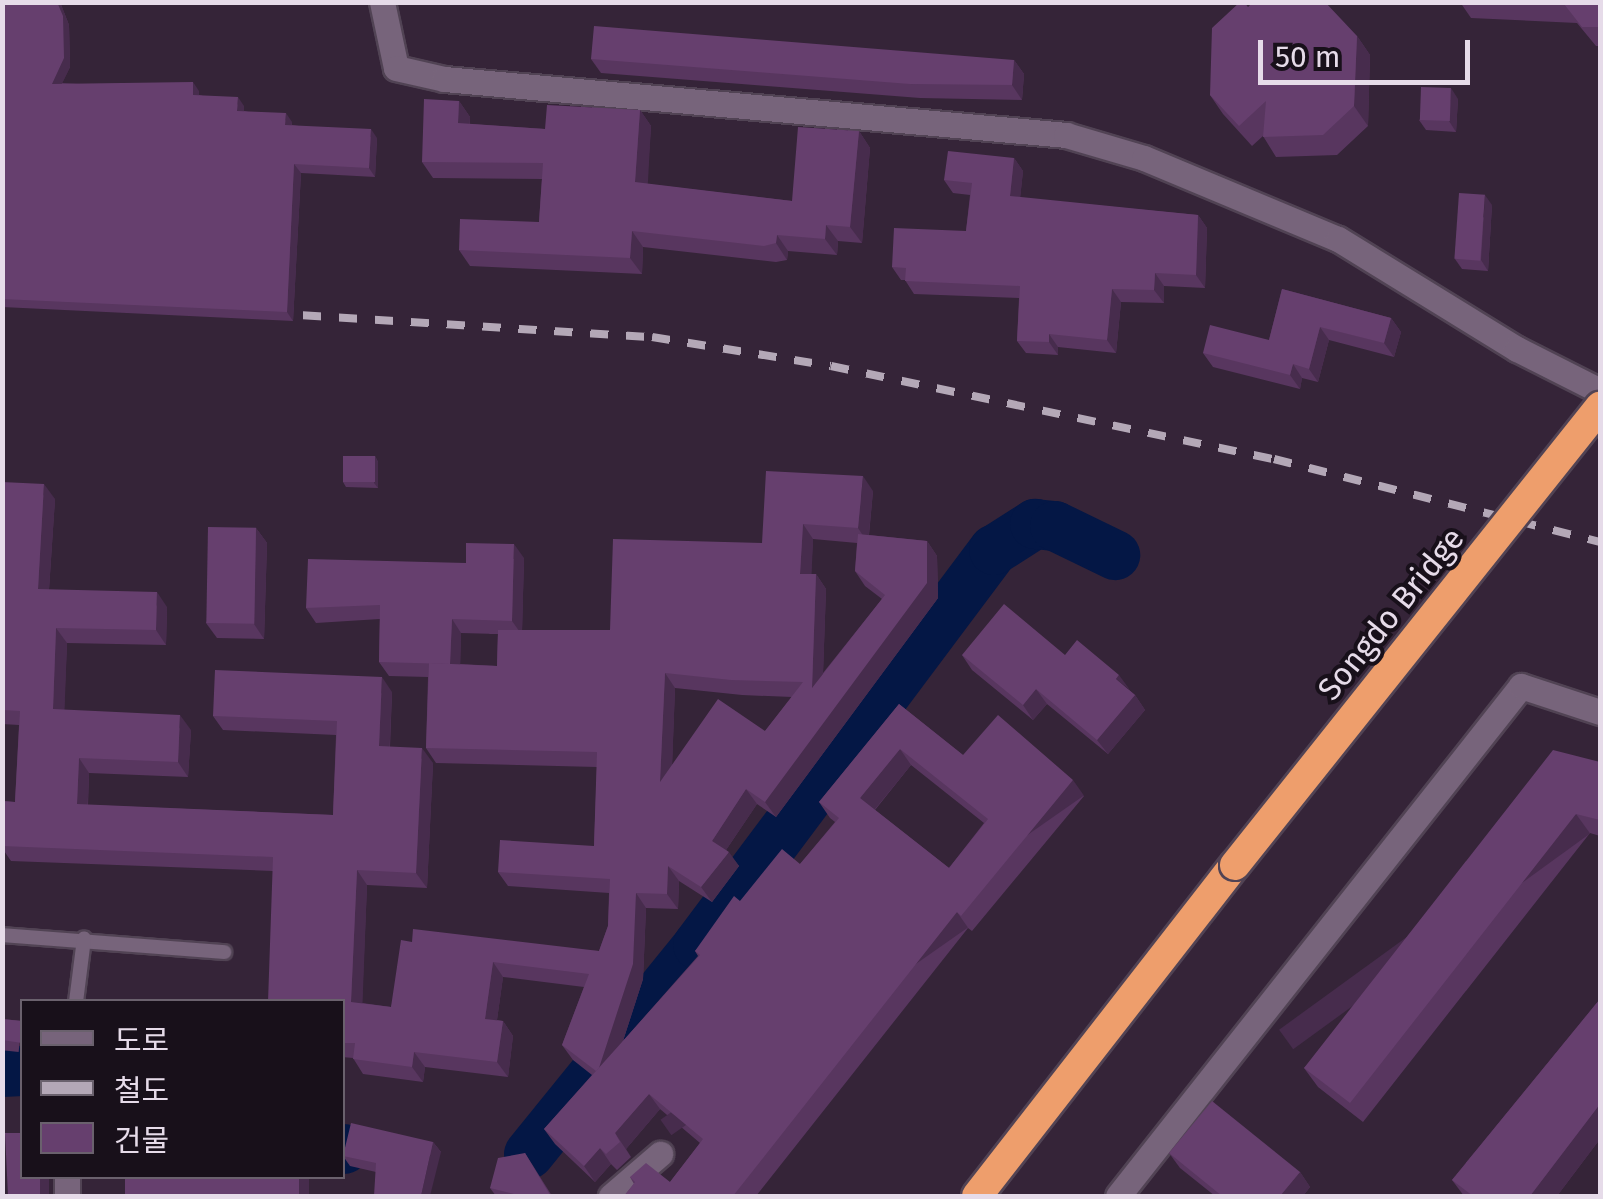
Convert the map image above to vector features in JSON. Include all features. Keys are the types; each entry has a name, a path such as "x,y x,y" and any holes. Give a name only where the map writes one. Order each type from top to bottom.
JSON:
{"highway":[{"name":"Songdo Bridge","path":"977,1196 1600,408"}],"street":[{"path":"382,2 396,68 444,79 1047,133 1144,158 1338,239 1518,349 1600,392"},
{"path":"1128,1192 1521,686 1600,712"},
{"path":"611,1196 660,1154"}],"lane":[{"path":"2,935 224,952"},
{"path":"76,999 84,939"}],"building":[{"path":"2,2 57,2 63,16 64,58 52,84 193,82 193,95 238,97 237,111 286,113 285,125 371,129 369,168 294,164 287,312 2,299"},
{"path":"1240,2 1248,7 1253,2 1325,2 1357,36 1354,106 1323,135 1263,137 1266,101 1239,126 1210,95 1212,28"},
{"path":"1538,2 1600,2 1600,27 1582,27 1564,4"},
{"path":"594,26 1014,60 1012,85 910,84 591,59"},
{"path":"1421,87 1451,88 1450,121 1420,120"},
{"path":"424,99 459,101 458,123 545,129 547,105 640,110 635,182 792,201 798,127 859,131 850,227 826,225 825,239 777,235 776,243 764,246 632,231 630,258 459,250 460,219 539,222 543,163 422,162"},
{"path":"948,151 1014,158 1010,196 1198,215 1196,275 1155,273 1154,290 1112,289 1107,340 1049,334 1049,342 1017,341 1020,286 905,281 906,268 892,267 894,228 966,231 972,183 944,180"},
{"path":"1459,193 1485,195 1480,261 1454,259"},
{"path":"1282,289 1391,318 1384,343 1320,327 1309,369 1293,364 1290,375 1203,353 1210,325 1269,340"},
{"path":"343,456 375,456 375,482 343,482"},
{"path":"766,471 863,476 858,528 803,524 800,574 816,574 812,688 885,595 855,571 858,534 927,541 927,583 765,802 746,789 712,841 729,852 701,887 668,866 667,894 636,893 633,964 596,1071 562,1045 589,974 493,962 485,1019 503,1021 497,1062 414,1052 412,1067 353,1059 355,1043 345,1043 345,999 268,999 273,857 2,846 2,801 15,802 20,711 2,710 2,482 44,484 38,589 157,592 156,630 56,628 53,709 180,715 178,762 79,758 77,804 333,815 337,721 213,716 215,670 382,677 379,746 422,748 416,873 357,870 351,1002 391,1007 401,940 412,942 413,929 599,951 608,926 610,879 498,872 500,840 594,846 597,752 426,748 429,663 497,666 498,630 610,630 613,539 762,543","holes":["665,673 803,682 765,731 718,699 660,782"]},
{"path":"208,527 256,528 254,624 206,623"},
{"path":"466,543 514,544 512,621 452,619 450,664 379,662 380,605 306,608 308,559 466,563"},
{"path":"1004,604 1065,655 1077,640 1119,675 1116,679 1135,695 1097,740 1036,689 1023,705 962,655"},
{"path":"899,704 963,755 998,715 1073,780 961,916 957,912 733,1196 624,1196 635,1182 630,1177 646,1163 670,1182 703,1139 649,1094 615,1133 620,1142 606,1154 600,1148 584,1166 544,1129 700,955 695,951 734,896 740,901 782,849 800,864 839,818 819,802","holes":["900,749 988,819 949,868 860,798"]},
{"path":"1553,750 1600,762 1600,820 1576,814 1350,1103 1304,1068"},
{"path":"1600,999 1600,1104 1530,1196 1473,1196 1452,1180"},
{"path":"2,1019 20,1021 20,1043 2,1040"},
{"path":"1212,1101 1300,1172 1280,1196 1222,1196 1169,1153"},
{"path":"351,1123 433,1142 421,1196 374,1196 376,1163 345,1156"},
{"path":"5,1133 20,1133 20,1179 40,1179 40,1196 8,1196"},
{"path":"525,1153 550,1195 515,1196 490,1188 498,1158"},
{"path":"125,1179 299,1179 299,1196 125,1196"}],"waterway":[{"path":"529,1154 698,945 994,550 1035,524 1055,526 1115,555"},
{"path":"2,1072 20,1071"}],"railway":[{"path":"267,313 652,337 831,366 1274,459 1600,542"}]}
